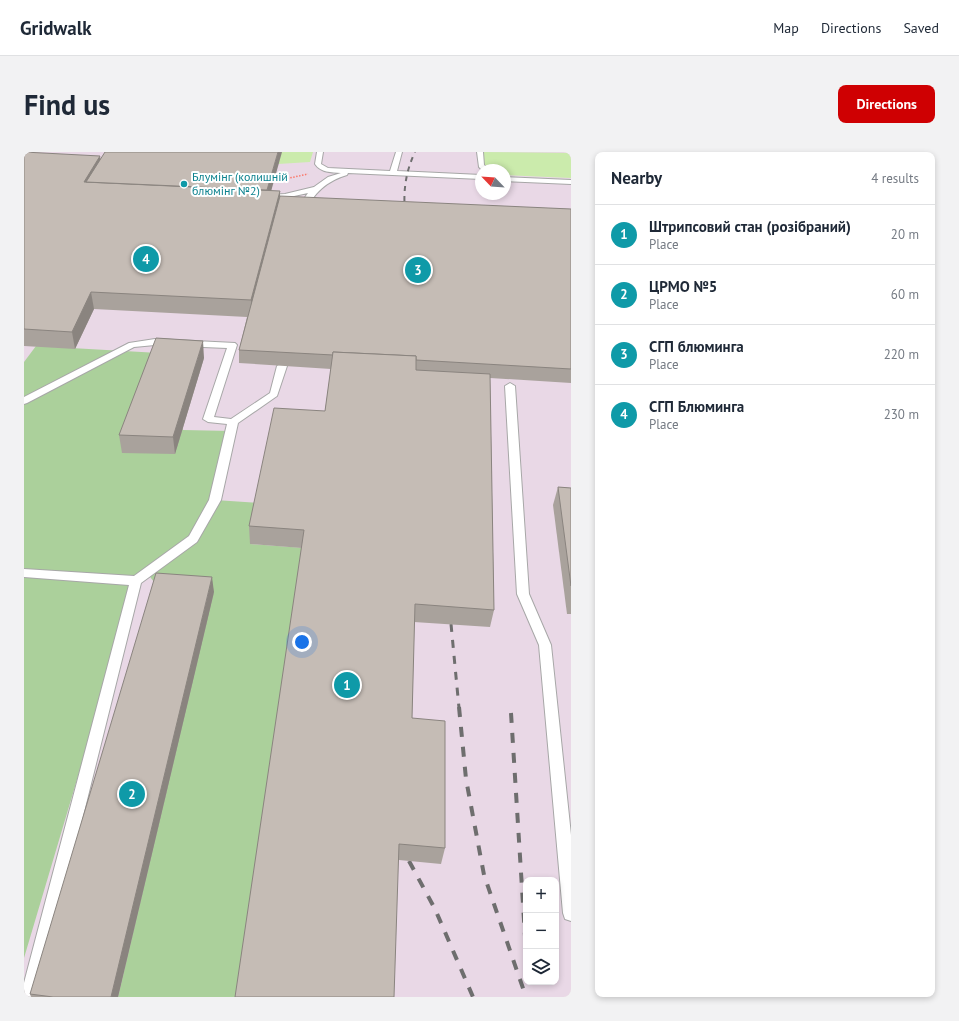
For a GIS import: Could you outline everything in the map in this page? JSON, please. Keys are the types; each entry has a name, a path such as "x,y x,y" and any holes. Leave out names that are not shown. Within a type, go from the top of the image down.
{"lane":[{"path":"320,152 318,164 320,167 327,170 475,178"},
{"path":"393,173 399,152"},
{"path":"480,152 481,164"},
{"path":"301,209 306,199 319,185 337,175 356,172"},
{"path":"511,179 571,182"},
{"path":"269,197 285,196 315,189"},
{"path":"24,401 132,345 155,342 232,345 208,419 233,422 274,394 282,366"},
{"path":"510,386 523,594 545,645 571,913"},
{"path":"29,997 136,581 193,539 215,500 233,422"},
{"path":"24,573 136,581"}],"path":[{"path":"282,177 285,179 327,170"}],"shaded area":[{"path":"24,152 571,152 571,997 24,997"}],"green space":[{"path":"281,152 313,152 310,162 278,164"},
{"path":"480,152 571,153 571,178 511,175 511,164 481,164"},
{"path":"36,346 159,353 183,430 231,431 215,500 258,503 250,544 304,548 239,997 118,997 213,592 158,587 147,573 136,581 24,958 24,362"}],"building":[{"path":"24,152 100,156 84,182 280,191 251,300 91,292 72,332 24,329"},
{"name":"Блумінг (колишній блюмінг №2)","path":"105,152 278,152 267,190 86,182"},
{"path":"280,196 571,209 571,369 416,360 416,356 333,352 333,355 239,350"},
{"path":"156,338 203,341 173,437 119,435"},
{"path":"333,352 416,356 416,370 490,374 494,610 415,604 412,718 445,721 445,848 399,844 394,997 235,997 304,530 249,526 274,408 325,411"},
{"path":"558,487 571,488 571,586"},
{"path":"156,573 212,577 111,997 53,997 30,994"}],"railway":[{"path":"405,211 404,196 406,181 409,166 415,152"},
{"path":"451,624 459,708"},
{"path":"459,707 466,779 484,875 526,997"},
{"path":"511,713 526,949"},
{"path":"409,861 435,909 473,997"}],"place":[{"name":"Блумінг (колишній блюмінг №2)","path":"184,184"},
{"name":"СГП Блюминга","path":"146,259"},
{"name":"СГП блюминга","path":"418,270"},
{"name":"Штрипсовий стан (розібраний)","path":"347,685"},
{"name":"ЦРМО №5","path":"132,794"}]}
